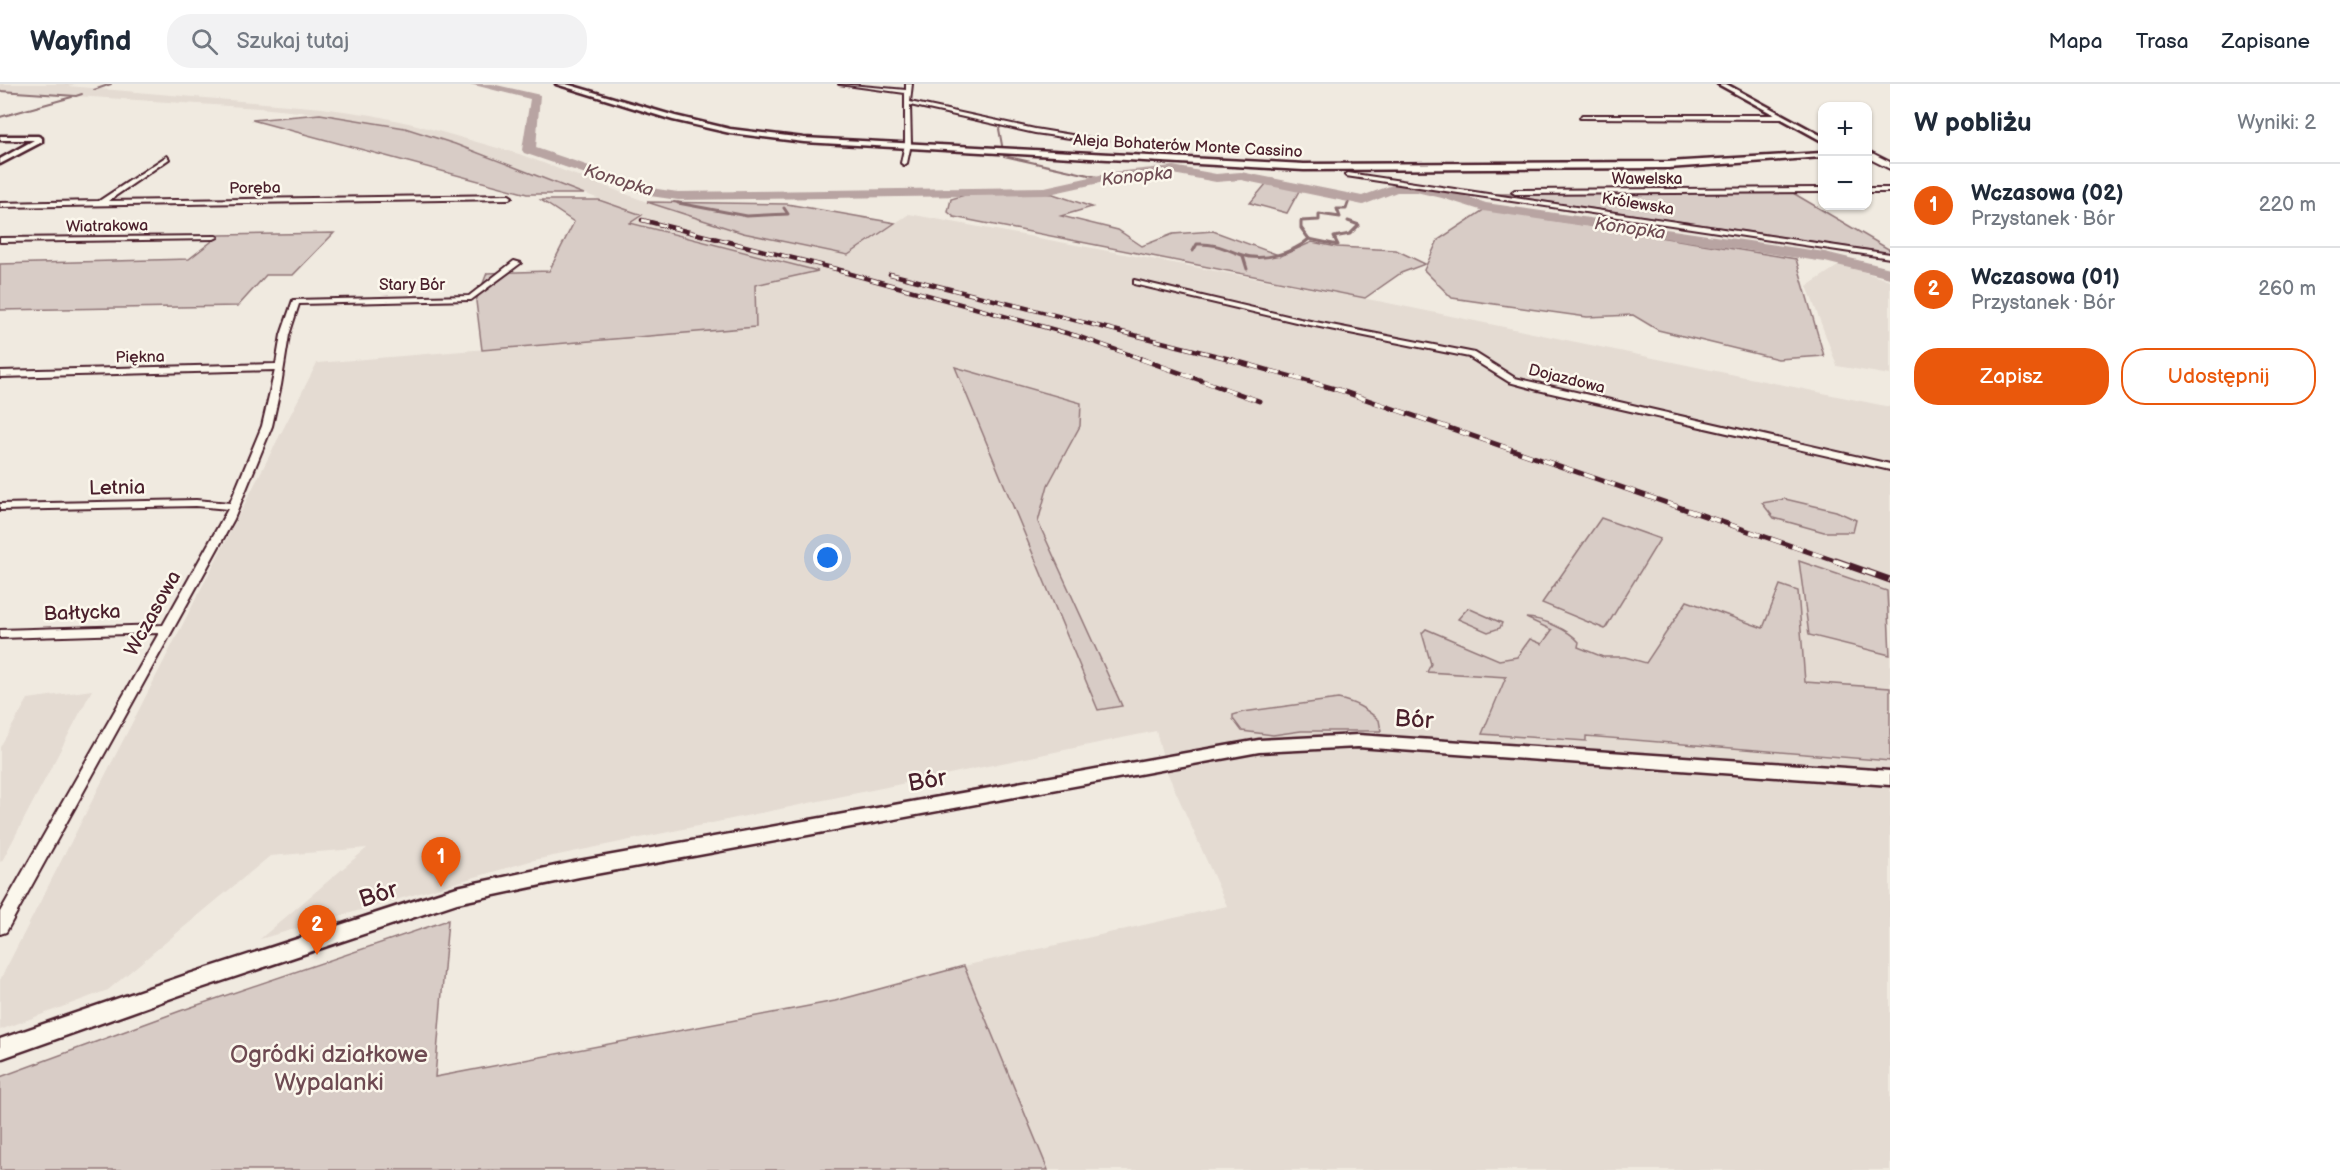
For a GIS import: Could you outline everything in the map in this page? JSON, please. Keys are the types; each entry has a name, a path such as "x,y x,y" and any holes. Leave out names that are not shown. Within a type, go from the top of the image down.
{"main road":[{"name":"Aleja Bohaterów Monte Cassino","path":"559,84 673,118 730,132 787,138 905,143"},
{"name":"Aleja Bohaterów Monte Cassino","path":"578,84 682,116 738,128 905,143 1237,164 1668,165 1818,150"},
{"name":"Aleja Bohaterów Monte Cassino","path":"1003,149 1301,162 1671,160 1818,150"},
{"path":"1872,150 1887,152"},
{"path":"1872,154 1887,152"},
{"path":"1872,155 1890,162"},
{"path":"1872,165 1890,174"}],"street":[{"path":"842,84 908,92"},
{"path":"905,143 911,135 907,127 909,84"},
{"path":"1721,84 1818,137"},
{"path":"1732,84 1818,129"},
{"path":"908,103 1035,131 1105,141"},
{"path":"1582,117 1780,117"},
{"path":"0,138 38,138 38,142 0,162"},
{"path":"100,203 167,158"},
{"path":"1367,166 1382,179"},
{"name":"Królewska","path":"1348,175 1890,256"},
{"name":"Wawelska","path":"1472,192 1818,190"},
{"path":"1872,190 1890,190"},
{"name":"Poręba","path":"0,205 509,197"},
{"name":"Wiatrakowa","path":"0,240 214,237"},
{"name":"Stary Bór","path":"296,302 471,298 517,263"},
{"name":"Dojazdowa","path":"1137,282 1300,321 1472,355 1512,380 1540,388 1890,467"},
{"name":"Wczasowa","path":"0,927 234,507 267,426 289,320 296,302"},
{"name":"Piękna","path":"0,374 280,367"},
{"name":"Letnia","path":"0,507 196,503 234,507"},
{"name":"Bałtycka","path":"0,634 166,629"},
{"name":"Bór","path":"0,1050 183,985 457,895 579,869 1259,746 1358,741 1890,778"}],"shaded area":[{"path":"0,84 75,84 68,86 322,108 372,115 417,125 519,154 647,202 743,233 848,255 909,214 1383,302 1890,407 1890,1170 1048,1170 964,966 1227,906 1167,772 1156,731 534,860 260,939 367,848 270,856 108,990 0,1030 0,980 317,363 755,327 755,285 816,271 629,222 641,215 455,144 405,128 320,114 259,108 0,91"},
{"path":"1841,264 1890,281 1890,375 1837,366 1807,286"},
{"path":"92,690 0,862 0,747 28,699"}],"green space":[{"path":"320,114 405,128 455,144 584,194 527,194 252,120"},
{"path":"1266,184 1300,189 1287,213 1250,203"},
{"path":"982,190 1053,194 1092,207 1061,216 1118,230 1142,246 1173,234 1213,231 1281,256 1312,242 1337,247 1396,250 1425,264 1401,273 1365,298 954,217 948,212 951,199"},
{"path":"1793,193 1818,208 1818,210 1822,210 1890,250 1890,253 1496,194"},
{"path":"541,200 599,200 642,215 630,223 818,271 755,285 756,327 482,350 476,301 487,273 549,271 574,222"},
{"path":"647,202 787,204 895,223 848,255 743,233"},
{"path":"1485,209 1796,259 1824,356 1778,359 1658,330 1633,315 1587,317 1452,298 1424,270 1438,240"},
{"path":"334,233 293,275 266,275 238,306 0,310 0,264 189,259 220,235"},
{"path":"955,367 1081,403 1080,426 1048,485 1038,522 1122,706 1098,710"},
{"path":"1785,499 1836,511 1856,520 1853,532 1824,532 1774,518 1762,503"},
{"path":"1601,518 1660,539 1605,629 1542,603"},
{"path":"1799,561 1887,591 1890,655 1809,635"},
{"path":"1780,585 1798,591 1805,682 1890,688 1890,761 1586,736 1586,741 1482,734 1506,677 1427,672 1431,664 1422,633 1426,629 1499,660 1517,657 1530,639 1542,644 1552,630 1526,618 1547,622 1562,629 1579,642 1578,647 1603,657 1625,657 1646,663 1687,601 1763,628"},
{"path":"1468,608 1502,623 1500,628 1488,632 1458,619"},
{"path":"1338,699 1370,712 1379,720 1381,731 1301,731 1273,735 1242,731 1233,719 1233,715 1243,712"},
{"name":"Ogródki działkowe Wypalanki","path":"448,920 435,1077 835,1001 964,966 1048,1170 0,1170 0,1077 180,1011"}],"waterway":[{"path":"94,90 111,84"},
{"name":"Konopka","path":"476,84 536,97 529,150 655,193 678,196 1045,191 1113,176 1173,170 1216,178 1241,176 1363,201 1395,188 1416,188 1446,194 1483,207 1825,257 1890,273"},
{"path":"0,91 76,96 82,94"},
{"path":"0,117 72,97"},
{"path":"1001,126 999,129 1004,156 1102,178"},
{"name":"Konopka","path":"1348,204 1349,200"},
{"path":"674,202 685,204"},
{"path":"678,203 747,216 788,214 784,208"},
{"path":"1309,239 1301,228 1301,221 1319,220 1319,214 1340,217 1337,209 1346,209 1348,203"},
{"path":"1309,239 1338,245 1334,237 1350,234 1359,225 1348,221"},
{"path":"1193,251 1197,244 1210,244 1250,257 1268,257 1286,252 1309,239"},
{"path":"1243,256 1247,269"}],"railway":[{"path":"642,220 848,272"},
{"path":"840,271 1077,336 1145,360"},
{"path":"890,274 1234,360"},
{"path":"1141,359 1259,401"},
{"path":"1228,359 1339,390 1841,563"},
{"path":"1836,561 1890,580"}],"place":[{"name":"Wczasowa (02)","path":"441,887"},
{"name":"Wczasowa (01)","path":"317,955"}]}
